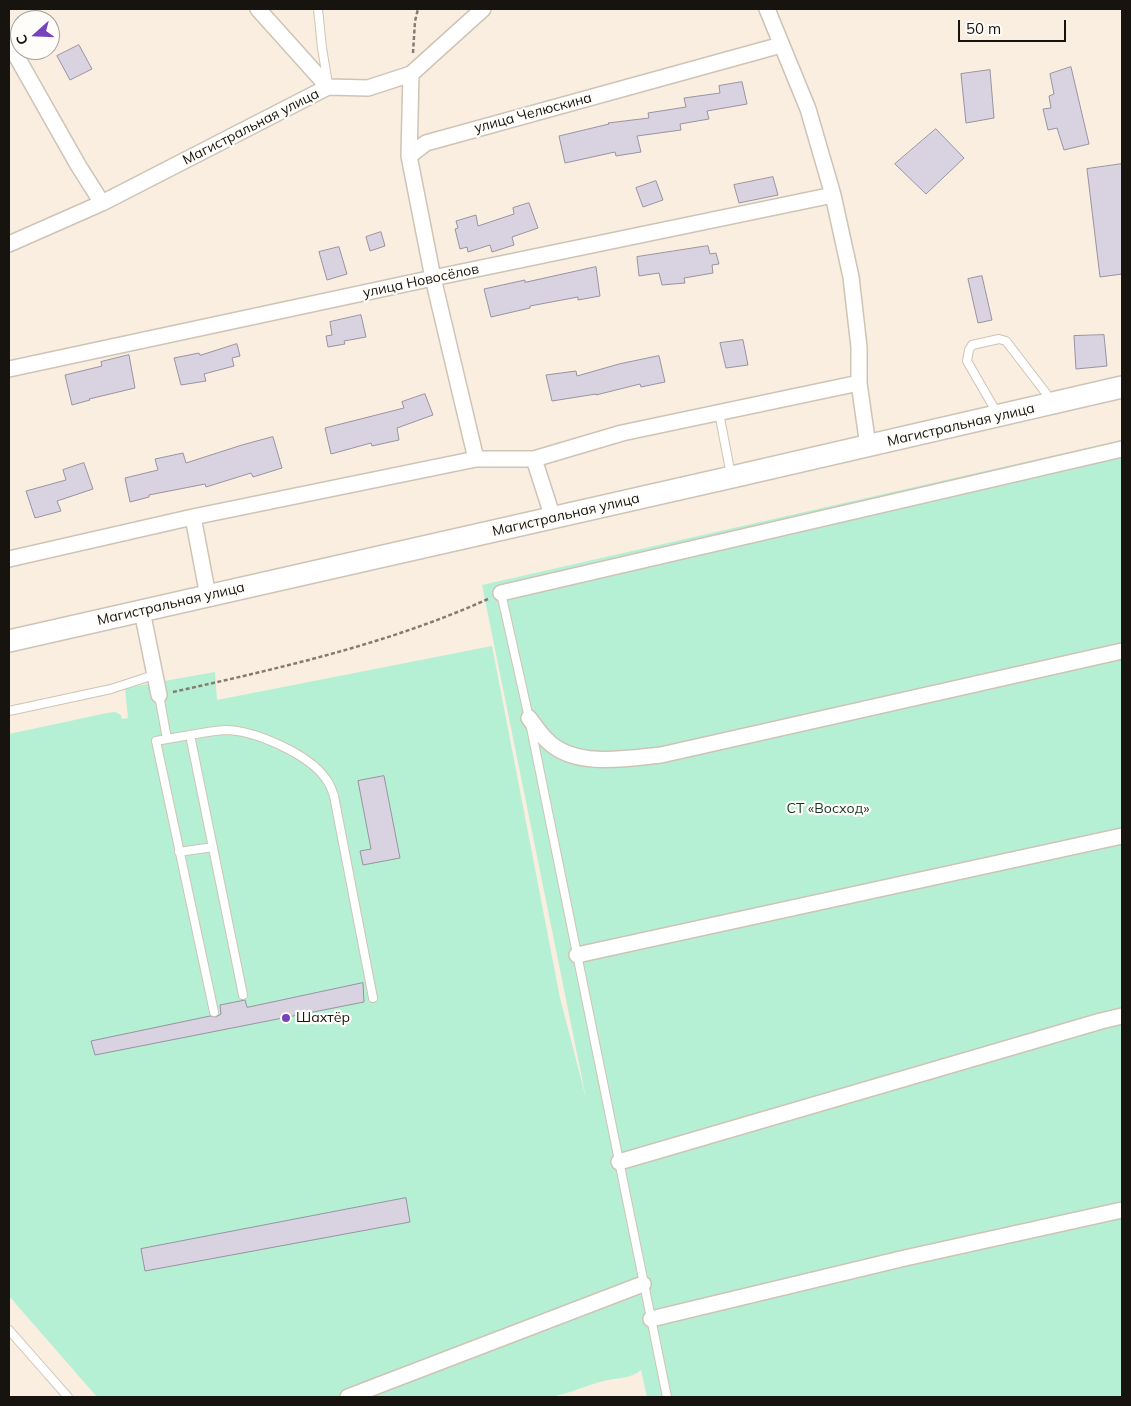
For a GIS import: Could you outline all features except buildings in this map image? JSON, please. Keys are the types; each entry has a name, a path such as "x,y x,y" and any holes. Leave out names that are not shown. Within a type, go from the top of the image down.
{"main road":[{"name":"Магистральная улица","path":"9,641 1122,387"}],"street":[{"path":"258,9 328,87"},
{"name":"Магистральная улица","path":"9,244 102,203 328,87 368,88 411,74 483,9"},
{"path":"767,9 808,109 833,195 851,278 859,348 859,383 868,446"},
{"path":"9,43 78,165 102,203"},
{"name":"улица Челюскина","path":"409,156 426,143 781,45"},
{"path":"411,74 409,156 432,278 476,460"},
{"name":"улица Новосёлов","path":"9,369 432,278 833,195"},
{"path":"9,559 193,517 476,460 534,460 622,433 859,383"},
{"path":"501,593 1122,449"},
{"path":"534,460 553,518"},
{"path":"193,517 208,596"},
{"path":"142,611 159,695"},
{"path":"529,718 545,739 559,750 578,758 614,759 662,755 1122,651"},
{"path":"577,955 1122,836"},
{"path":"619,1162 1122,1016"},
{"path":"651,1319 906,1258 1122,1210"},
{"path":"348,1397 644,1284"}],"lane":[{"path":"318,9 328,87"},
{"path":"999,416 967,362 972,345 999,339 1006,341 1054,403"},
{"path":"719,413 732,477"},
{"path":"501,593 529,718 667,1397"},
{"path":"9,710 111,688 154,676"},
{"path":"159,695 167,739"},
{"path":"214,1012 156,741 225,730 249,733 268,740 291,751 311,764 326,778 334,796 373,998"},
{"path":"190,735 243,996"},
{"path":"179,852 213,847"},
{"path":"9,1330 68,1397"}],"path":[{"path":"411,74 415,21 418,9"},
{"path":"159,695 352,649 462,611 501,593"}],"green space":[{"name":"СТ «Восход»","path":"1122,440 1122,1397 647,1397 641,1370 629,1376 601,1382 571,1392 543,1397 97,1397 9,1296 9,734 107,713 115,712 121,715 122,719 128,718 125,688 215,672 217,700 492,646 560,998 586,1098 482,585"}],"place":[{"name":"Шахтёр","path":"286,1018"}]}
